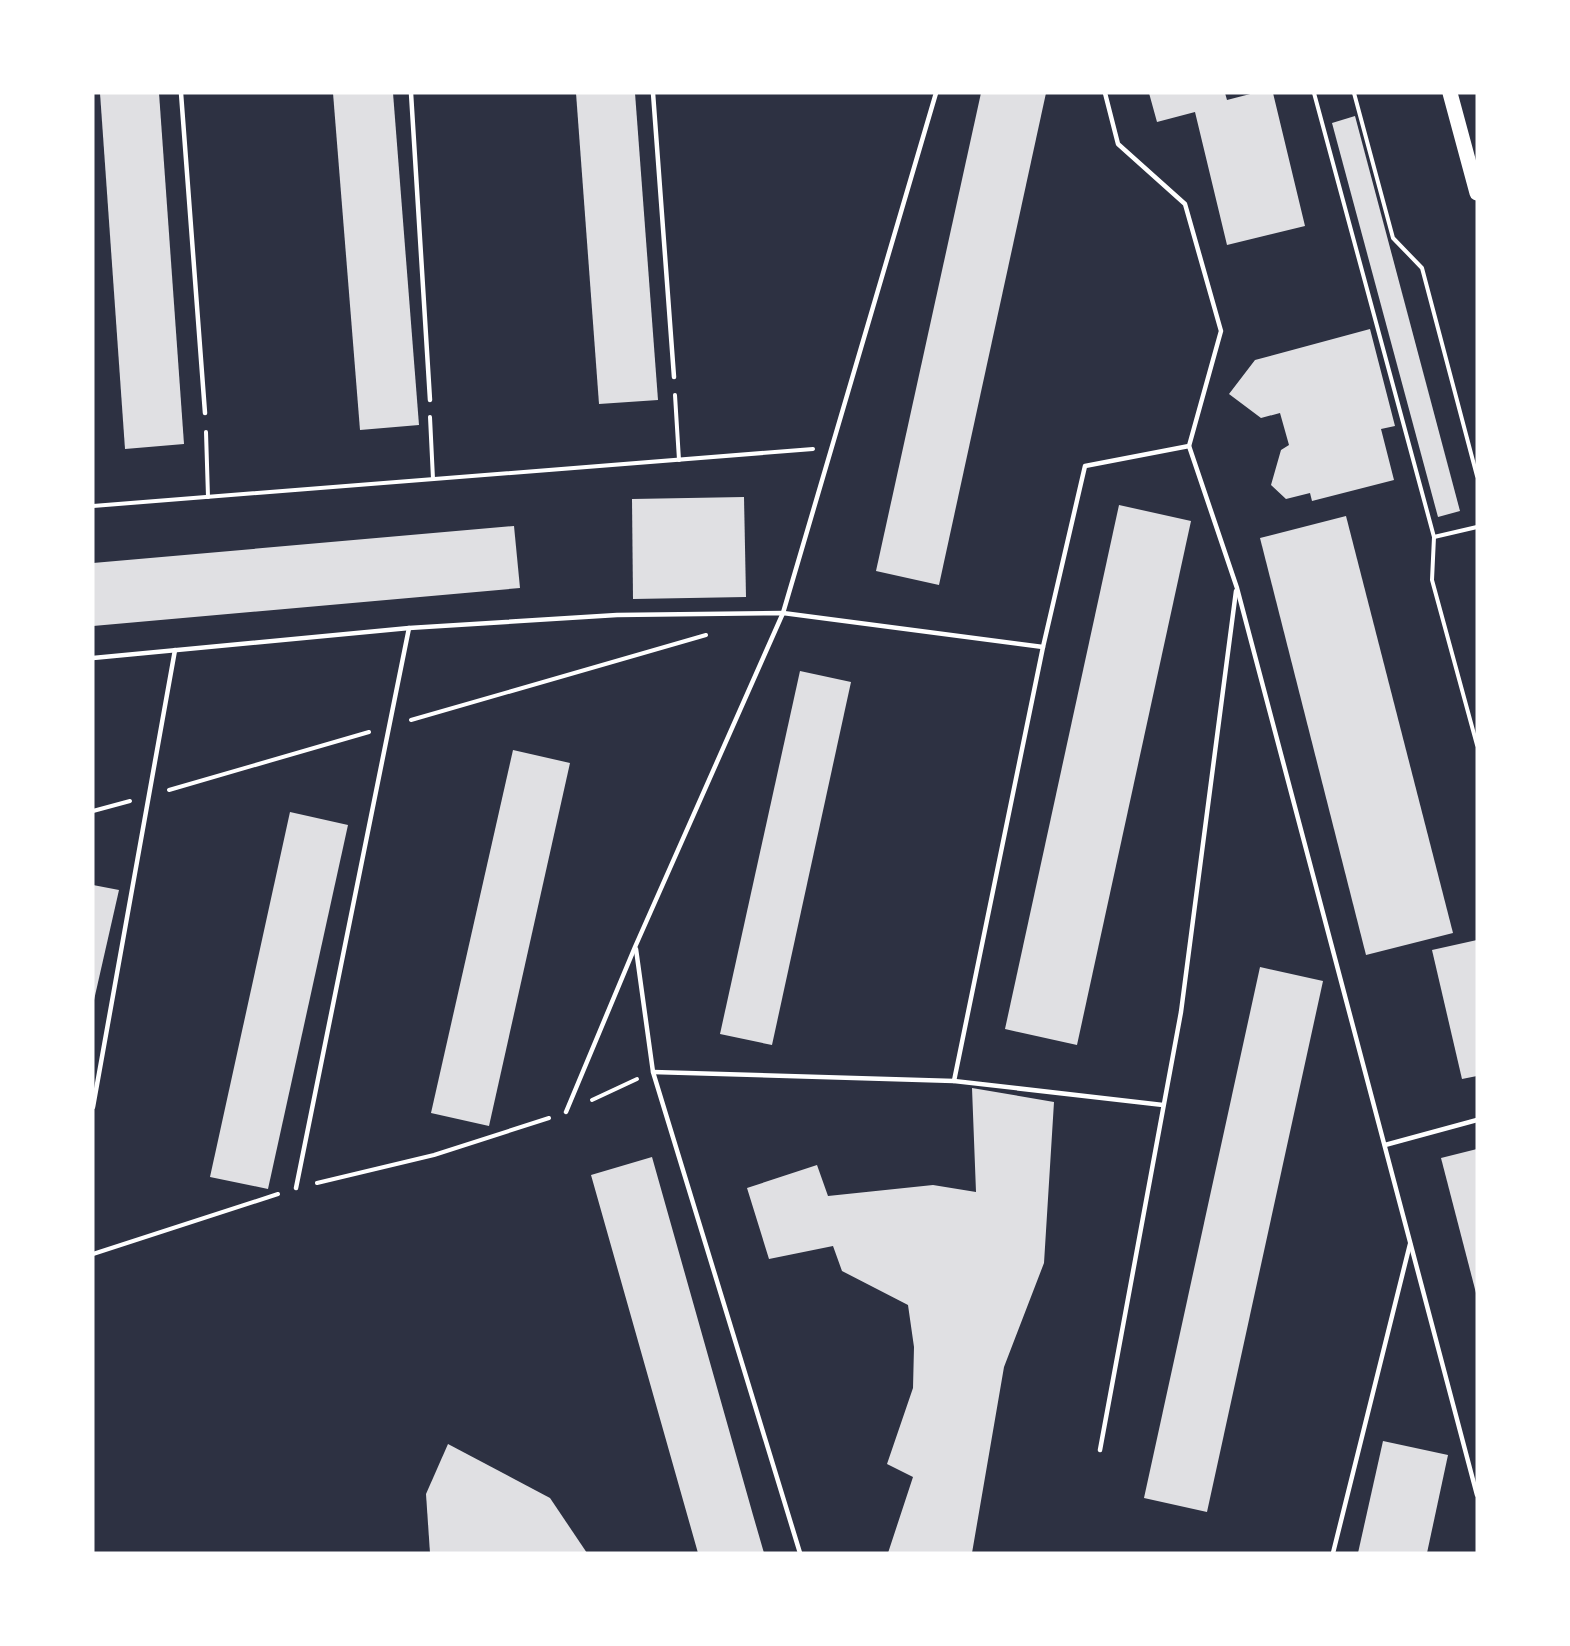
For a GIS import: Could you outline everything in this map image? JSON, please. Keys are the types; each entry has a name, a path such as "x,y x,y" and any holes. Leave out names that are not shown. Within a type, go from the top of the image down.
{"main road":[{"path":"1450,93 1477,193"}],"lane":[{"path":"181,93 205,413"},
{"path":"411,93 430,400"},
{"path":"653,93 674,377"},
{"path":"566,1112 635,947 783,613 936,93"},
{"path":"1105,93 1118,144 1185,204 1221,331 1189,446 1237,588 1477,1495"},
{"path":"954,1081 1042,647 1085,466 1189,446"},
{"path":"1100,1450 1181,1012 1237,588"},
{"path":"93,658 409,628 617,615 783,613 1042,647"},
{"path":"296,1188 409,628"},
{"path":"93,1107 175,650"},
{"path":"635,947 653,1072 800,1553"},
{"path":"653,1072 954,1081 1163,1105"},
{"path":"1385,1145 1477,1120"},
{"path":"1333,1553 1411,1243"}],"path":[{"path":"1314,93 1434,537 1432,580 1477,745"},
{"path":"1354,93 1393,238 1422,268 1477,476"},
{"path":"674,377 679,460"},
{"path":"430,400 433,479"},
{"path":"205,413 208,497"},
{"path":"93,506 832,448"},
{"path":"1434,537 1477,527"},
{"path":"93,812 716,633"},
{"path":"93,1254 296,1188 434,1155 566,1112 653,1072"}],"building":[{"path":"100,93 159,93 184,444 125,449"},
{"path":"333,93 393,93 419,425 360,430"},
{"path":"576,93 635,93 658,400 599,404"},
{"path":"981,93 1046,93 939,585 876,571"},
{"path":"1149,93 1225,93 1227,100 1254,93 1273,93 1305,226 1227,245 1195,112 1157,122"},
{"path":"1355,116 1460,511 1438,517 1332,123"},
{"path":"1370,329 1395,426 1381,429 1394,480 1312,501 1310,493 1286,499 1271,485 1281,450 1289,445 1280,413 1261,418 1229,394 1255,360"},
{"path":"744,497 746,597 633,599 632,499"},
{"path":"1119,505 1191,521 1077,1045 1005,1029"},
{"path":"1346,516 1453,933 1366,955 1260,538"},
{"path":"514,526 520,588 93,626 93,563"},
{"path":"800,671 851,682 772,1045 720,1034"},
{"path":"513,750 570,763 489,1126 431,1113"},
{"path":"290,812 348,825 268,1189 210,1177"},
{"path":"93,885 119,890 94,1000 93,999"},
{"path":"1477,940 1477,1076 1462,1079 1432,950"},
{"path":"1260,967 1323,981 1207,1512 1144,1498"},
{"path":"972,1088 1054,1102 1044,1263 1004,1367 972,1553 888,1553 913,1477 887,1464 913,1388 914,1347 908,1305 842,1271 833,1246 769,1259 747,1188 817,1165 828,1196 933,1185 976,1192"},
{"path":"1477,1149 1477,1293 1476,1293 1441,1158"},
{"path":"652,1157 764,1553 698,1553 591,1175"},
{"path":"1383,1441 1448,1455 1427,1553 1358,1553"},
{"path":"448,1444 550,1498 587,1553 430,1553 426,1494"}]}
